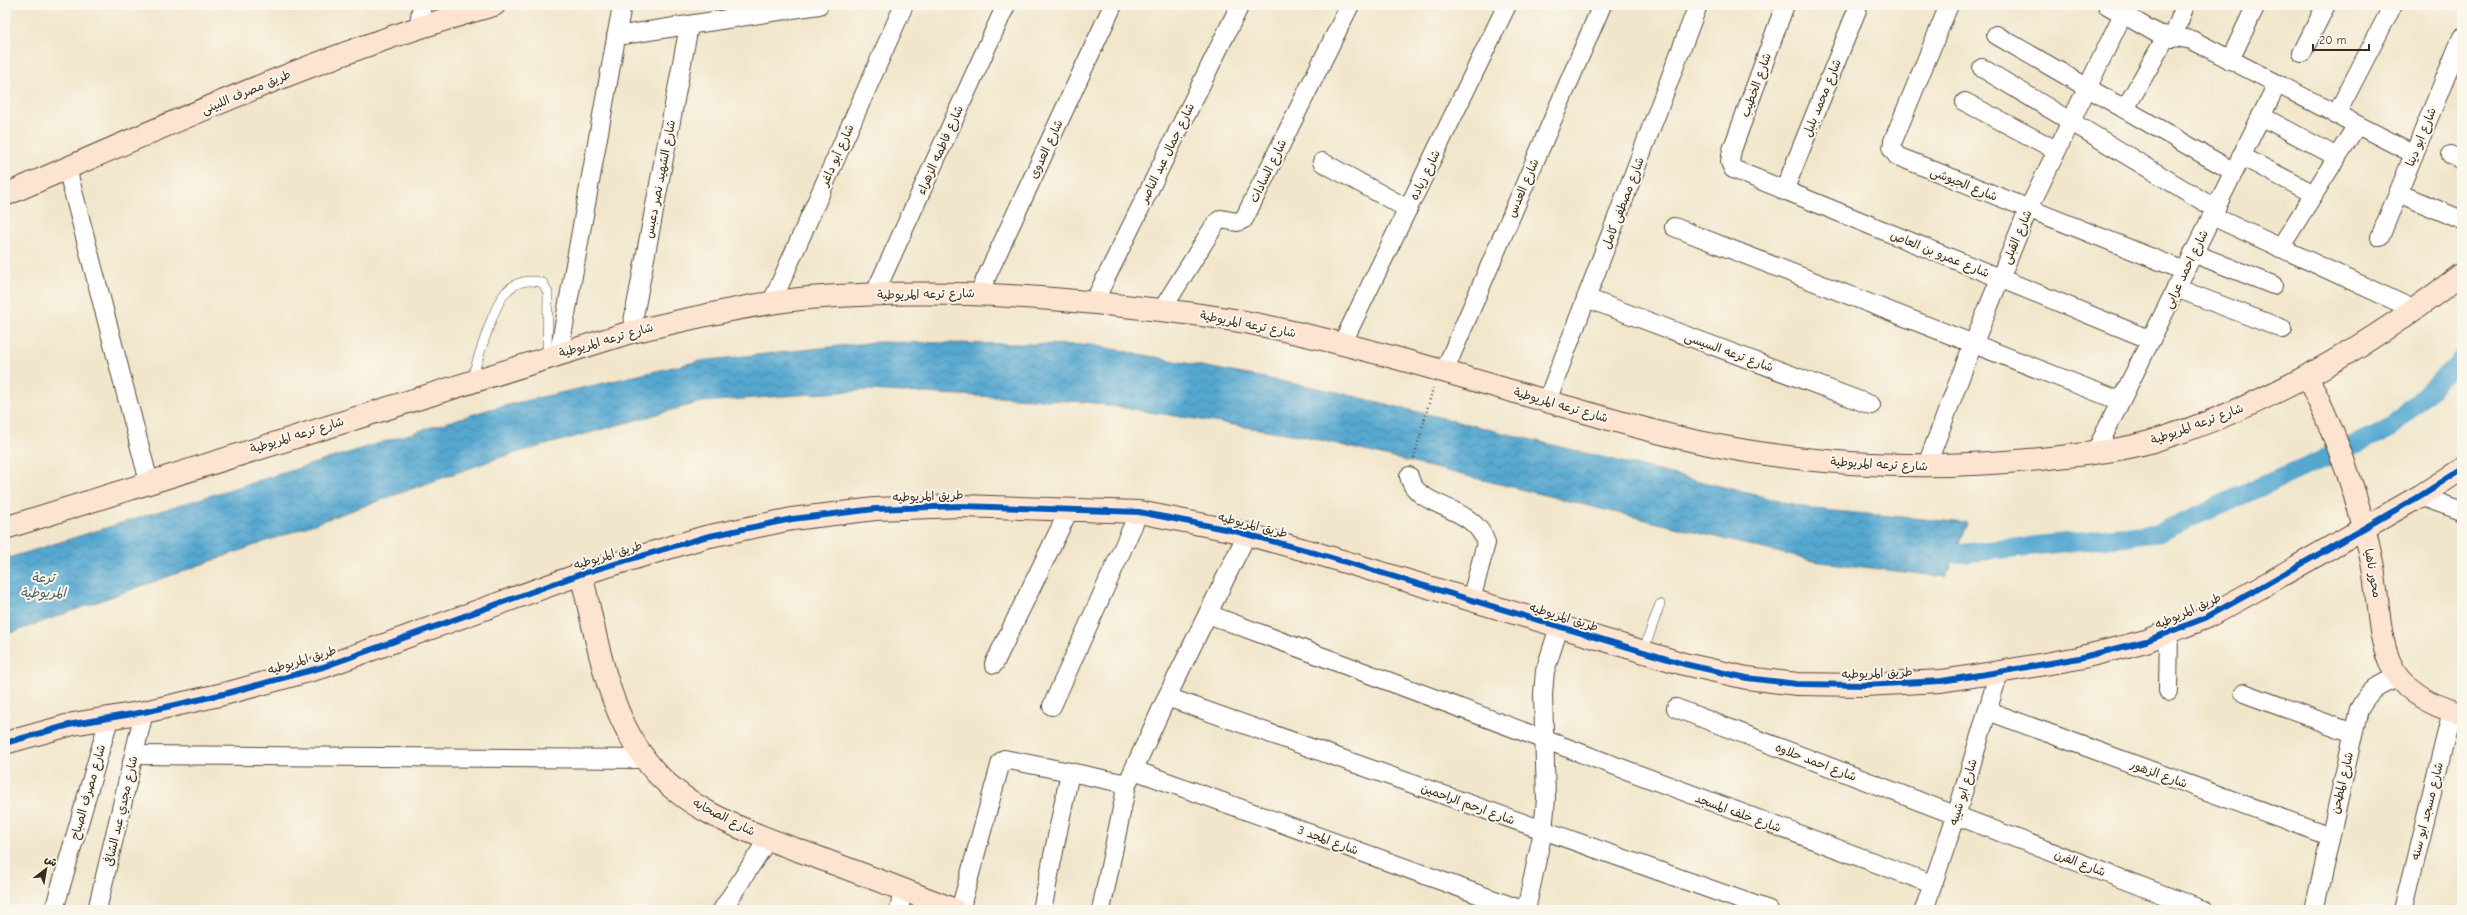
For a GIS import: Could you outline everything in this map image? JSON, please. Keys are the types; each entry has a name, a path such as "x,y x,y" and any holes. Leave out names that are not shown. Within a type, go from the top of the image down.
{"street":[{"path":"418,28 422,5"},
{"name":"طريق مصرف اللبينى","path":"5,195 287,75 418,28 494,5"},
{"path":"553,355 622,5"},
{"path":"616,36 819,5"},
{"name":"شارع أبو داغر","path":"770,304 904,5"},
{"name":"شارع فاطمه الزهراء","path":"874,295 1006,5"},
{"name":"شارع العدوى","path":"979,293 1113,5"},
{"name":"شارع جمال عبد الناصر","path":"1094,302 1240,5"},
{"name":"شارع السادات","path":"1163,308 1216,223 1221,219 1237,222 1244,219 1350,5"},
{"name":"شارع زياده","path":"1342,344 1507,5"},
{"name":"شارع العدس","path":"1444,372 1602,5"},
{"name":"شارع مصطفى كامل","path":"1547,401 1698,5"},
{"name":"شارع الخطيب","path":"1731,166 1732,150 1785,5"},
{"name":"شارع محمد بلبل","path":"1784,191 1859,5"},
{"name":"شارع الجيوشى","path":"1949,5 1893,141 1892,149 1900,158 2185,271"},
{"path":"2108,5 2169,37 2192,40 2414,154"},
{"path":"2125,110 2169,37 2185,5"},
{"path":"2230,60 2256,5"},
{"path":"2302,53 2326,5"},
{"path":"2336,114 2393,5"},
{"name":"شارع القبلى","path":"1926,467 1972,345 2028,210 2069,121 2123,14"},
{"name":"شارع الشهيد نصر دعبس","path":"631,332 689,26"},
{"path":"1996,35 2125,110 2238,164 2314,194"},
{"name":"شارع ابو دينا","path":"2380,237 2462,37"},
{"path":"1982,68 2214,212 2280,248 2415,310"},
{"name":"شارع احمد عرابى","path":"2095,453 2277,84"},
{"path":"1964,102 2056,150"},
{"path":"2261,116 2337,157"},
{"path":"2280,248 2357,125"},
{"path":"1322,162 1408,208"},
{"name":"شارع عمرو بن العاص","path":"1731,166 1736,171 1784,191 2151,340"},
{"path":"66,168 149,482"},
{"path":"2398,193 2462,220"},
{"path":"1674,227 1972,345 2120,401"},
{"path":"2194,253 2273,285"},
{"name":"شارع ترعه المريوطية","path":"5,528 553,355 631,332 720,312 806,299 936,292 979,293 1163,308 1262,325 1342,344 1696,442 1772,456 1849,464 1926,467 2017,462 2095,453 2151,442 2232,413 2312,387 2462,274"},
{"path":"2176,288 2283,329"},
{"name":"شارع ترعه السيسى","path":"1586,298 1871,405"},
{"name":"محور ناهيا","path":"2312,387 2343,455 2364,528 2373,567 2384,645 2390,663 2399,677 2416,694 2457,713"},
{"name":"طريق المريوطيه","path":"5,743 73,724 109,720 228,693 323,667 581,574 705,537 792,519 875,509 961,506 1070,508 1139,512 1247,534 1312,552 1559,628 1684,664 1747,678 1797,684 1864,685 1941,681 2079,658 2146,641 2205,618 2420,496 2462,469"},
{"path":"1409,476 1416,491 1472,520 1484,535 1486,543 1471,600"},
{"path":"2420,496 2462,510"},
{"path":"994,664 1070,508"},
{"path":"1052,706 1139,512"},
{"path":"1101,910 1131,777 1167,697 1247,534"},
{"name":"شارع الصحابه","path":"581,574 610,690 620,716 645,760 690,801 708,812 901,900 955,910"},
{"name":"شارع خلف المسجد","path":"1208,614 1543,741 1932,884"},
{"path":"1526,910 1543,831 1546,799 1543,741 1545,670 1559,628"},
{"path":"2168,691 2169,632"},
{"name":"شارع ابو شيبه","path":"1930,908 1932,884 1956,816 1999,672"},
{"name":"شارع المطحن","path":"2314,910 2359,709 2371,691 2380,684 2399,677"},
{"path":"2244,693 2353,733"},
{"name":"شارع ارحم الراحمين","path":"1167,697 1769,910"},
{"name":"شارع احمد حلاوه","path":"1676,708 1956,816"},
{"name":"شارع مجدي عبد الشافى","path":"97,910 144,712"},
{"name":"شارع الزهور","path":"1988,712 2330,836"},
{"name":"شارع مسجد ابو سنه","path":"2403,910 2457,713"},
{"name":"شارع مصرف الصباح","path":"54,910 109,720"},
{"path":"134,755 645,760"},
{"name":"شارع المجد 3","path":"960,910 1001,762 1004,760 1070,772 1131,777 1522,910"},
{"path":"1042,910 1070,772"},
{"name":"شارع الفرن","path":"1956,816 2203,910"},
{"path":"722,910 768,839"}],"lane":[{"path":"471,381 498,305 507,291 520,283 532,280 542,283 548,293 553,355"},
{"path":"1643,652 1660,604"}],"path":[{"path":"1409,476 1427,410"}],"water":[{"name":"ترعة المريوطية","path":"877,342 1092,345 1337,392 1813,509 1967,523 1946,577 1813,561 1304,436 1086,402 868,390 701,402 498,458 5,635 5,559 490,409 700,361"}],"waterway":[{"path":"1955,554 2158,533 2391,428 2462,359"}],"cycle path":[{"path":"5,743 73,724 144,712 228,693 323,667 581,574 705,537 792,519 875,509 961,506 1139,512 1235,531 1312,552 1684,664 1747,678 1797,684 1864,685 1941,681 2079,658 2146,641 2205,618 2420,496 2462,469"}]}
